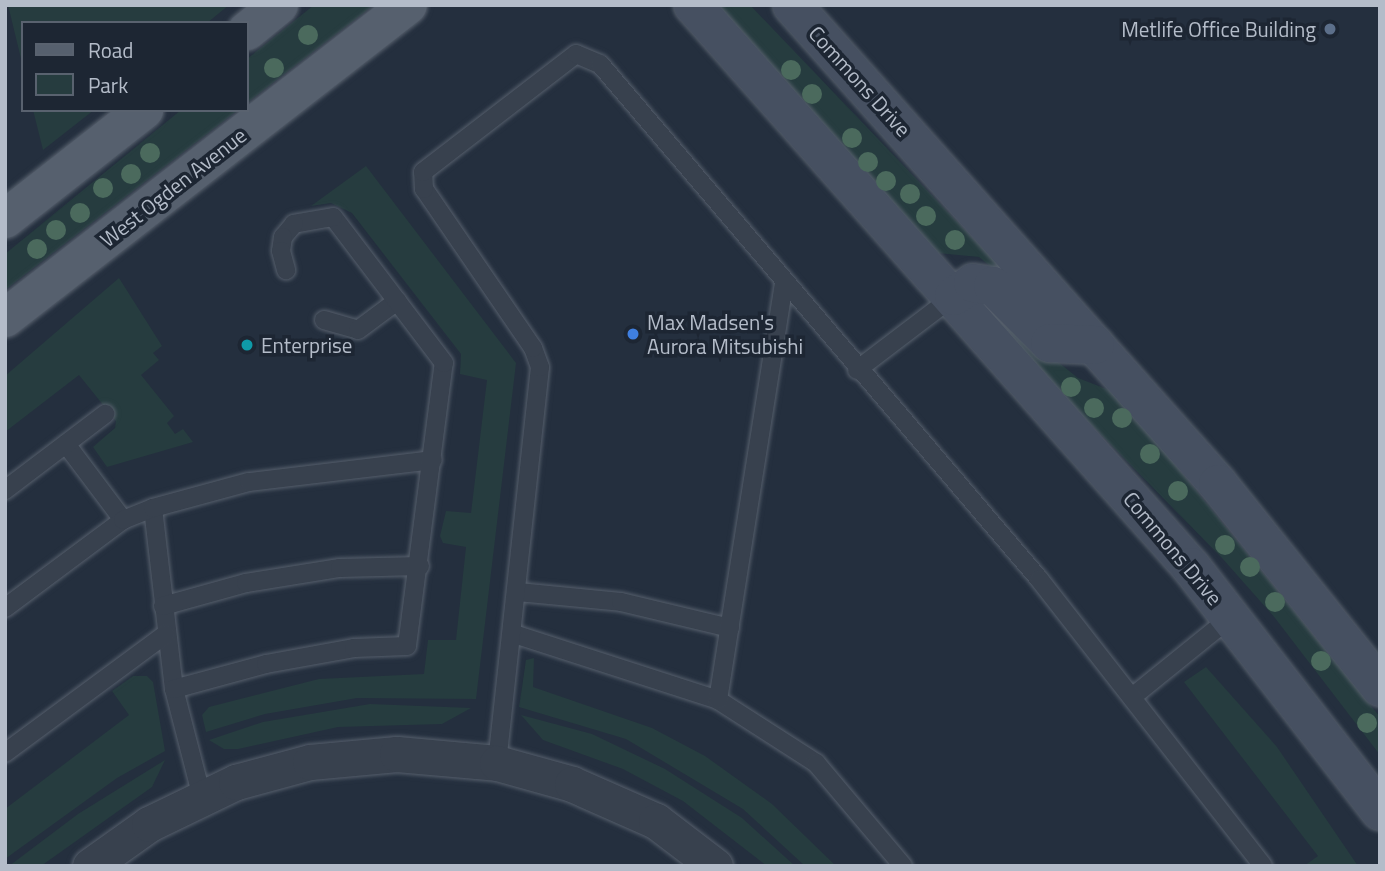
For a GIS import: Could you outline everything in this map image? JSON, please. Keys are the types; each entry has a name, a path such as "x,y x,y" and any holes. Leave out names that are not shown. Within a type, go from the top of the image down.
{"main road":[{"path":"248,30 279,5"},
{"name":"West Ogden Avenue","path":"5,318 408,5"},
{"path":"5,219 141,112"}],"street":[{"name":"Commons Drive","path":"693,5 954,296 1231,617 1380,811"},
{"name":"Commons Drive","path":"792,5 1218,484 1380,687"},
{"path":"954,296 973,283 993,286 1050,343 1095,345"},
{"path":"90,866 149,824 202,797 279,769 358,755 446,755 497,763 572,784 656,821 715,866"}],"lane":[{"path":"497,763 514,634 540,367 533,348 424,190 424,172 576,54 600,64 857,370 1039,579 1263,866"},
{"path":"174,689 266,664 354,648 407,646 420,566 444,363 333,217 294,224 281,251 286,270"},
{"path":"718,700 785,285"},
{"path":"857,370 954,296"},
{"path":"324,320 358,331 397,301"},
{"path":"5,490 105,414"},
{"path":"66,444 123,520"},
{"path":"5,608 123,520 153,508 249,482 433,460"},
{"path":"153,508 174,689 202,797"},
{"path":"163,606 246,583 340,568 420,566"},
{"path":"518,592 621,603 730,628"},
{"path":"1132,697 1231,617"},
{"path":"5,753 166,634"},
{"path":"514,634 718,700 816,763 903,866"}],"green space":[{"path":"8,5 229,5 209,21 21,21 21,59"},
{"path":"314,5 374,5 248,102 248,58"},
{"path":"717,5 750,5 1034,302 979,257 937,253"},
{"path":"34,112 91,112 43,150"},
{"path":"179,112 235,112 5,290 5,254"},
{"path":"366,166 516,363 476,699 357,698 265,714 206,732 202,715 209,707 319,679 424,674 428,640 456,640 466,547 443,543 440,536 446,511 471,513 487,380 460,374 461,354 352,213 331,203 311,206"},
{"path":"119,278 162,346 153,353 159,360 141,375 174,416 167,423 175,434 183,429 193,442 107,467 93,447 115,428 116,421 79,375 5,432 5,376"},
{"path":"979,299 1078,378 1114,392 1126,404 1380,717 1380,755 1275,618 1222,558 1061,394"},
{"path":"534,658 533,687 652,728 705,756 772,804 836,866 805,866 743,809 626,739 519,707 526,660"},
{"path":"1206,667 1277,747 1358,866 1304,866 1318,856 1184,682"},
{"path":"133,676 147,676 153,682 165,751 117,778 5,859 5,809 129,715 112,691"},
{"path":"370,704 471,708 442,724 338,727 238,749 224,749 209,740 263,722"},
{"path":"521,715 592,734 665,769 742,818 795,866 767,866 683,801 623,769 543,740"},
{"path":"165,760 152,787 41,866 9,866 78,814"}],"place":[{"name":"Metlife Office Building","path":"1330,29"},
{"name":"Max Madsen's Aurora Mitsubishi","path":"633,334"},
{"name":"Enterprise","path":"247,345"}]}
